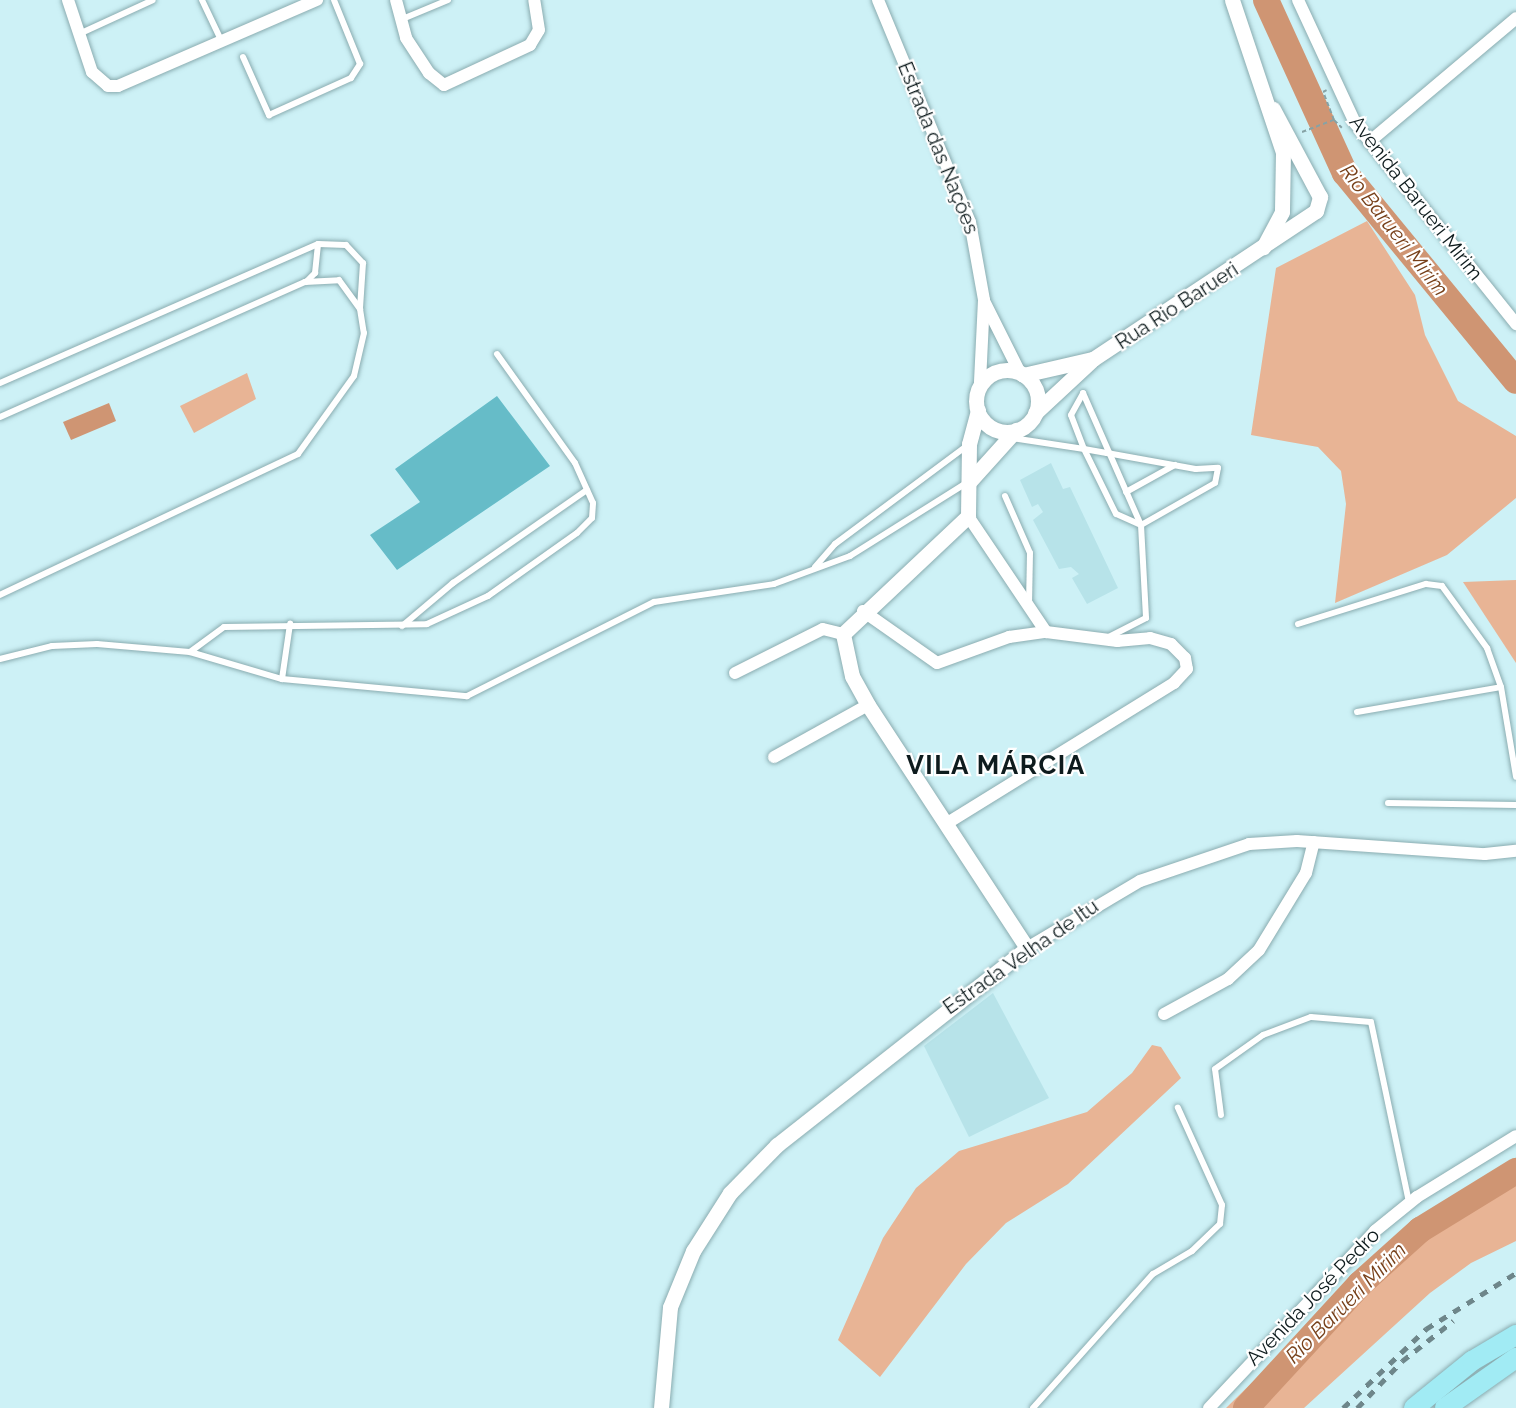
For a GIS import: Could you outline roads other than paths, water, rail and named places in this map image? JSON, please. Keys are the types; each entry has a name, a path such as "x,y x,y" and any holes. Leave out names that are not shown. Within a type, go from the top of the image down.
{"main road":[{"path":"1414,1408 1472,1361 1516,1335"},
{"path":"1444,1408 1516,1358"}],"street":[{"path":"68,0 92,72 108,86 118,86 317,0"},
{"path":"396,0 399,21 429,73 444,85 530,45 539,30 534,0"},
{"name":"Estrada das Nações","path":"878,0 970,222 984,300 980,383"},
{"path":"1232,0 1273,109 1320,197 1316,211 1301,225 1260,252"},
{"name":"Avenida Barueri Mirim","path":"1298,0 1338,91 1369,142 1516,324"},
{"path":"1369,142 1516,18"},
{"path":"1260,252 1278,225 1284,201 1283,152 1273,109"},
{"name":"Rua Rio Barueri","path":"1035,413 1093,359 1260,252"},
{"name":"Estrada das Nações","path":"984,300 1022,374"},
{"name":"Rua Rio Barueri","path":"1022,374 1093,359"},
{"path":"970,481 1035,413 1035,388 1022,374 1001,371 980,383 978,410 969,444 968,516 1046,633"},
{"path":"978,410 988,425 1013,434"},
{"path":"843,634 863,611 968,516"},
{"path":"863,611 937,663 1009,637 1046,633 1171,644 1185,658 1184,676 947,823"},
{"path":"735,673 823,629 843,634"},
{"path":"843,634 852,676 868,705 1027,948"},
{"path":"774,757 868,705"},
{"path":"1164,1014 1228,979 1259,950 1306,873 1314,842"},
{"name":"Estrada Velha de Itu","path":"661,1408 670,1307 693,1251 730,1194 777,1145 1027,948 1098,903 1178,866 1249,844 1314,842 1485,854 1516,850"},
{"name":"Avenida José Pedro","path":"1209,1408 1340,1264 1409,1203 1516,1136"}],"lane":[{"path":"79,34 153,0"},
{"path":"202,0 220,40"},
{"path":"243,57 269,115 351,78 360,64 334,0"},
{"path":"399,21 448,0"},
{"path":"0,417 305,282 315,273 318,244"},
{"path":"0,383 318,244 346,245 363,263 360,309 364,333 354,376 298,454 0,595"},
{"path":"305,282 339,280 360,309"},
{"path":"190,652 224,627 290,624 402,626 451,615 488,596 577,533 592,518 587,490 574,463 497,354"},
{"path":"1104,639 1146,618 1142,525 1107,453 1083,393 1071,415 1084,449 1116,513 1142,525"},
{"path":"1013,434 1175,465 1218,468 1215,483 1142,525"},
{"path":"812,570 836,544 969,444"},
{"path":"1126,492 1175,465"},
{"path":"0,658 52,646 97,644 190,652 282,679 467,696 654,602 774,584 812,570 878,541 970,481"},
{"path":"402,626 453,583 587,490"},
{"path":"1005,496 1030,553 1028,609"},
{"path":"1298,624 1426,584 1442,586 1487,648 1501,687 1516,777"},
{"path":"282,679 290,624"},
{"path":"1358,712 1501,687"},
{"path":"1388,803 1516,805"},
{"path":"1221,1115 1215,1069 1263,1035 1311,1017 1371,1022 1409,1203"},
{"path":"1033,1408 1154,1274 1192,1251 1221,1224 1222,1205 1178,1108"}],"waterway":[{"name":"Rio Barueri Mirim","path":"1266,0 1345,173 1516,381"},
{"name":"Rio Barueri Mirim","path":"1246,1408 1360,1284 1420,1230 1516,1171"}],"railway":[{"path":"1343,1408 1426,1329 1516,1273"},
{"path":"1357,1408 1402,1361 1453,1321"}],"district":[{"name":"VILA MÁRCIA","path":"996,766"}]}
